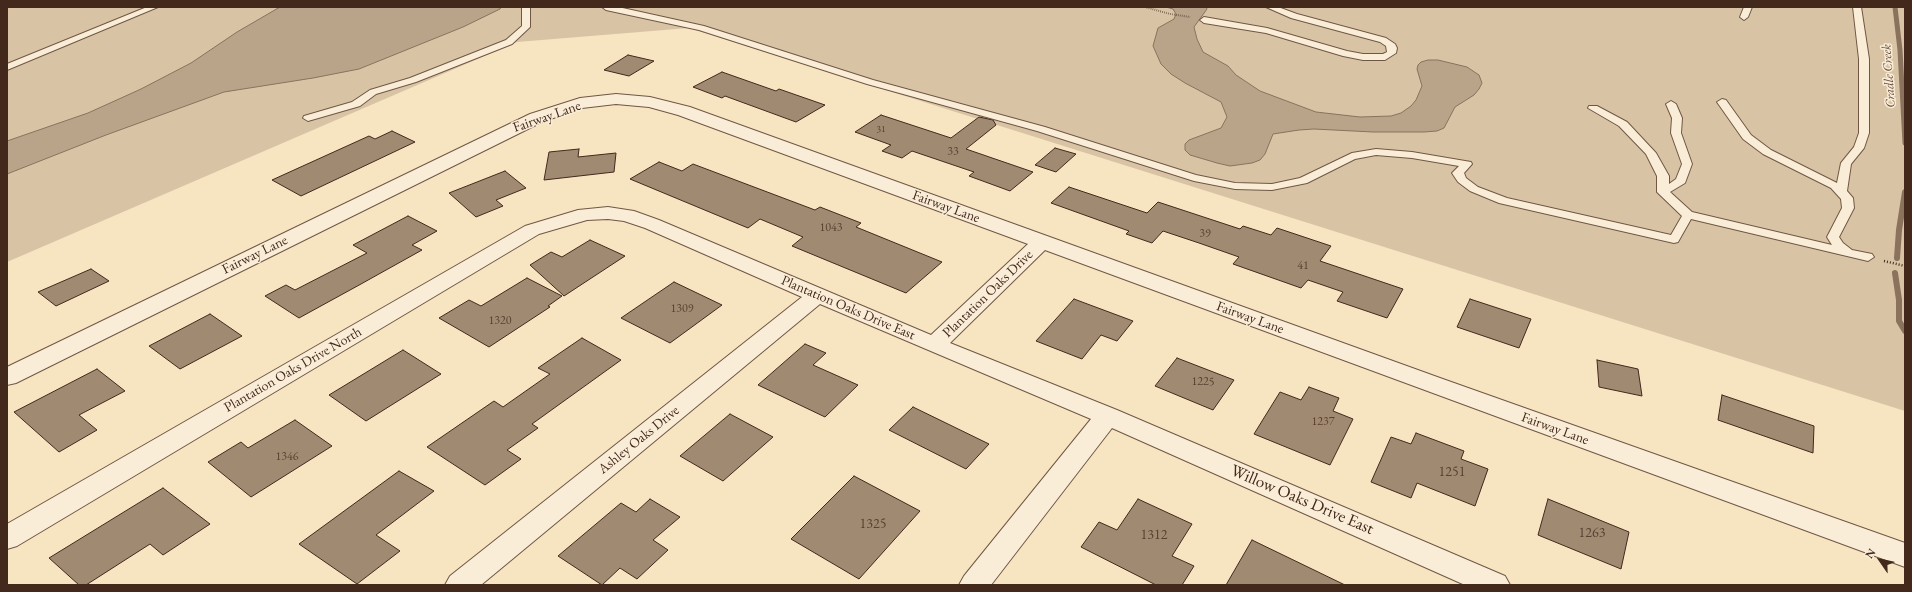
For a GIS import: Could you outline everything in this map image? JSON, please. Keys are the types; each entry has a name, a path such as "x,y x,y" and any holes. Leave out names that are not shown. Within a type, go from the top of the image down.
{"street":[{"name":"Fairway Lane","path":"7,377 502,133 536,118 580,103 616,99 644,101 684,111 1905,555"},
{"name":"Plantation Oaks Drive East","path":"584,214 608,213 626,215 934,345 1108,416"},
{"name":"Plantation Oaks Drive North","path":"7,538 532,230 584,214"},
{"name":"Plantation Oaks Drive","path":"934,345 1042,242"},
{"name":"Ashley Oaks Drive","path":"460,585 818,295"},
{"path":"974,585 1108,416"},
{"name":"Willow Oaks Drive East","path":"1108,416 1495,585"}],"lane":[{"path":"7,67 154,7"},
{"path":"308,118 356,104 383,88 413,80 509,42 526,27 526,7"},
{"path":"606,7 701,28 870,82 1041,129 1194,178 1235,186 1272,187 1303,181 1352,156 1376,152 1412,155 1467,164 1458,173 1462,180 1474,189 1503,201 1674,239 1688,216"},
{"path":"1204,20 1267,31 1346,54 1363,57 1385,57 1391,53 1392,48 1390,44 1383,40 1294,16 1270,7"},
{"path":"1744,17 1748,7"},
{"path":"1841,192 1846,163 1859,148 1864,133 1864,59 1857,7"},
{"path":"1722,102 1747,137 1767,152 1816,175 1835,186 1847,198 1848,208 1833,237 1838,245 1848,252"},
{"path":"1663,192 1681,181 1687,164 1676,133 1677,118 1671,104"},
{"path":"1593,108 1623,124 1651,154 1663,176 1663,192 1688,216 1868,257"}],"path":[{"path":"1146,7 1170,14"}],"shaded area":[{"path":"7,7 1905,7 1905,411 689,28 517,42 7,262"},
{"path":"280,7 501,7 500,9 463,27 359,69 224,92 106,135 7,174 7,141 88,113 141,89 191,63 237,32"},
{"path":"1166,7 1206,7 1207,9 1194,27 1197,39 1203,52 1228,66 1236,75 1260,91 1316,112 1360,117 1391,116 1401,113 1411,106 1416,100 1422,86 1417,69 1418,65 1421,62 1428,60 1438,60 1467,67 1479,75 1482,83 1474,95 1455,107 1444,128 1437,131 1373,132 1314,129 1299,130 1273,134 1265,154 1260,160 1252,163 1230,166 1217,163 1190,155 1185,150 1185,144 1189,140 1221,128 1227,117 1221,102 1185,83 1171,74 1161,64 1153,46 1158,28 1174,19 1176,14 1173,9"}],"building":[{"path":"628,55 654,61 629,76 604,70"},
{"path":"722,72 776,91 779,89 825,105 796,122 725,96 722,98 693,87"},
{"path":"881,115 951,138 979,117 993,120 996,125 966,149 1033,172 1010,191 969,176 974,172 912,151 902,158 882,151 891,145 855,132"},
{"path":"392,131 415,142 301,196 272,180 369,136 375,139"},
{"path":"1055,148 1076,154 1056,172 1035,165"},
{"path":"579,149 578,157 616,153 614,172 544,180 549,152"},
{"path":"659,162 682,171 693,164 815,210 820,207 861,223 856,227 942,262 906,293 792,246 803,237 760,219 748,228 630,179"},
{"path":"505,171 526,188 496,200 503,206 476,217 449,193"},
{"path":"1069,187 1147,213 1158,202 1240,229 1243,226 1271,235 1277,228 1331,246 1320,261 1403,289 1387,318 1337,301 1343,292 1308,280 1301,288 1233,264 1239,257 1199,243 1163,231 1152,243 1126,234 1129,231 1051,203"},
{"path":"408,216 437,231 412,245 422,250 299,318 265,296 286,285 295,290 367,253 353,245"},
{"path":"590,240 625,256 564,296 530,265 551,252 562,257"},
{"path":"91,269 109,281 56,306 38,292"},
{"path":"527,278 562,296 548,306 550,307 489,347 439,318 469,300 481,306"},
{"path":"674,282 722,305 670,343 621,318"},
{"path":"1074,299 1133,321 1117,341 1101,335 1082,359 1036,341"},
{"path":"1470,299 1531,319 1519,348 1457,327"},
{"path":"210,314 242,336 180,369 149,346"},
{"path":"582,338 621,360 532,424 538,428 507,450 521,459 485,485 427,447 494,401 503,407 550,374 538,368"},
{"path":"805,344 826,353 813,365 858,385 825,417 758,385"},
{"path":"403,350 441,374 366,421 329,395"},
{"path":"1177,358 1234,380 1213,410 1155,386"},
{"path":"1597,360 1638,369 1642,396 1599,387"},
{"path":"97,369 125,391 79,415 97,430 59,452 14,412"},
{"path":"1309,387 1339,398 1333,411 1353,419 1330,465 1254,434 1280,392 1301,400"},
{"path":"1722,395 1814,426 1813,453 1718,420"},
{"path":"913,407 989,444 966,469 889,430"},
{"path":"730,414 773,437 723,481 680,456"},
{"path":"295,420 332,446 251,497 208,462 241,442 248,448"},
{"path":"1416,433 1464,451 1461,459 1488,469 1475,506 1417,483 1411,498 1371,482 1391,437 1411,444"},
{"path":"399,471 434,491 376,535 400,551 357,584 299,544"},
{"path":"854,476 920,511 859,579 791,539"},
{"path":"163,488 210,524 163,555 150,544 86,585 79,585 49,558"},
{"path":"650,499 680,517 653,540 668,550 637,579 620,568 602,585 558,556 621,503 636,512"},
{"path":"1138,499 1192,524 1172,556 1194,566 1182,585 1156,585 1081,547 1099,522 1117,530"},
{"path":"1548,499 1629,532 1621,569 1538,535"},
{"path":"1252,540 1345,585 1226,585"}],"waterway":[{"name":"Cradle Creek","path":"1895,7 1900,50 1905,143"},
{"name":"Cradle Creek","path":"1897,258 1899,230 1905,192"},
{"name":"Cradle Creek","path":"1895,273 1899,300 1899,321 1905,331"}]}
